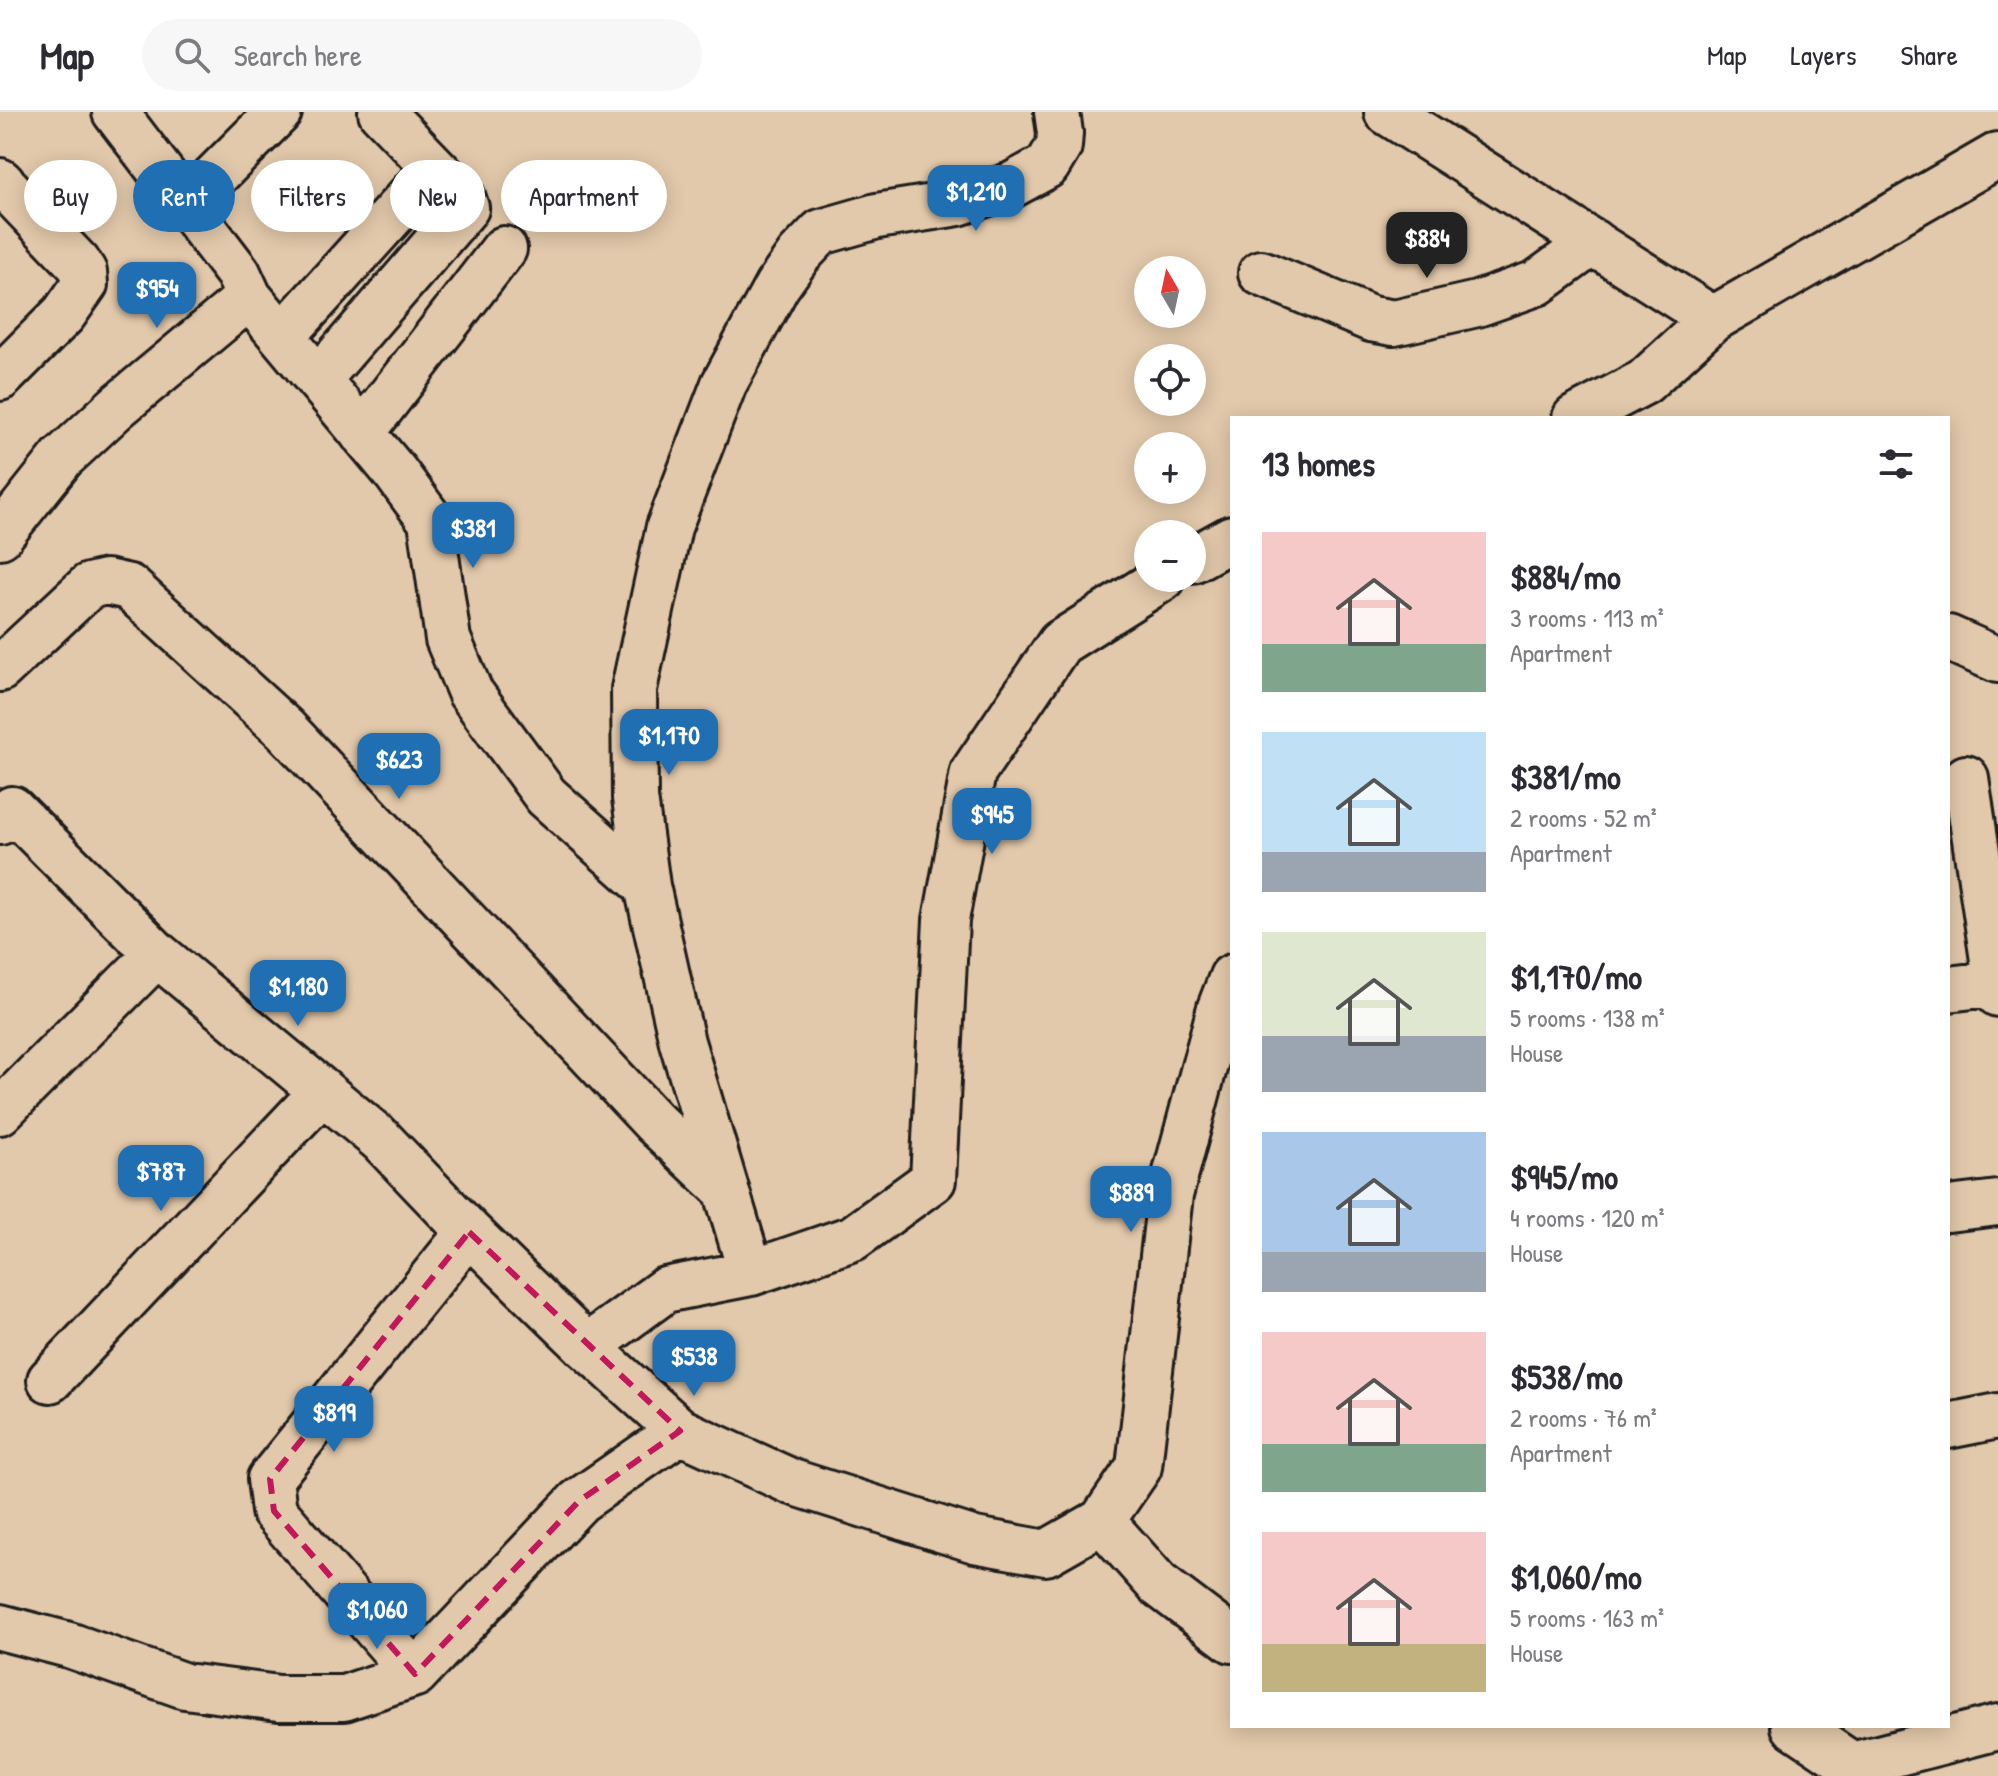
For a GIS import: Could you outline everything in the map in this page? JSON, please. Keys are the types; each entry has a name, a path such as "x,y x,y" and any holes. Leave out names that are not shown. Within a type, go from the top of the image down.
{"street":[{"path":"115,112 151,160"},
{"path":"231,160 279,112"},
{"path":"381,112 427,160"},
{"path":"751,1273 682,1042 647,886 635,798 634,689 669,527 724,384 777,286 799,255 821,232 877,216 958,203 1012,185 1047,166 1059,146 1057,112"},
{"path":"1387,112 1713,319"},
{"path":"1579,416 1644,382 1713,319 1998,155"},
{"path":"0,181 78,263 84,272 85,284 64,314 0,378"},
{"path":"283,336 390,218"},
{"path":"206,232 238,273 249,297 395,472 431,521 448,639 470,692 546,796 647,886"},
{"path":"318,380 445,232"},
{"path":"1261,273 1371,319 1394,323 1477,304 1537,283 1593,242"},
{"path":"362,433 504,249"},
{"path":"0,536 73,448 117,407 249,297"},
{"path":"1206,552 1230,539"},
{"path":"0,669 89,586 106,582 129,587 285,729 654,1122 726,1191"},
{"path":"587,1347 665,1290 751,1273 853,1238 933,1180 946,920 973,772 1060,643 1141,592"},
{"path":"1950,639 1998,660"},
{"path":"1950,989 1997,987 1971,776"},
{"path":"4,810 157,954 381,1140 469,1232 587,1347 680,1431 792,1482 975,1540 1046,1553 1102,1521 1139,1467 1170,1195 1220,1008 1230,982"},
{"path":"0,1112 157,954"},
{"path":"50,1380 321,1093"},
{"path":"1950,1209 1998,1203"},
{"path":"415,1674 274,1511 270,1479 469,1232"},
{"path":"1950,1426 1998,1416"},
{"path":"0,1627 69,1645 185,1686 279,1698 344,1698 415,1674 579,1501 680,1431"},
{"path":"1102,1521 1158,1584 1230,1638"},
{"path":"1797,1728 1852,1765 1998,1727"}],"highlighted area":[{"path":"469,1232 680,1431 579,1501 415,1674 274,1511 270,1479"}]}
